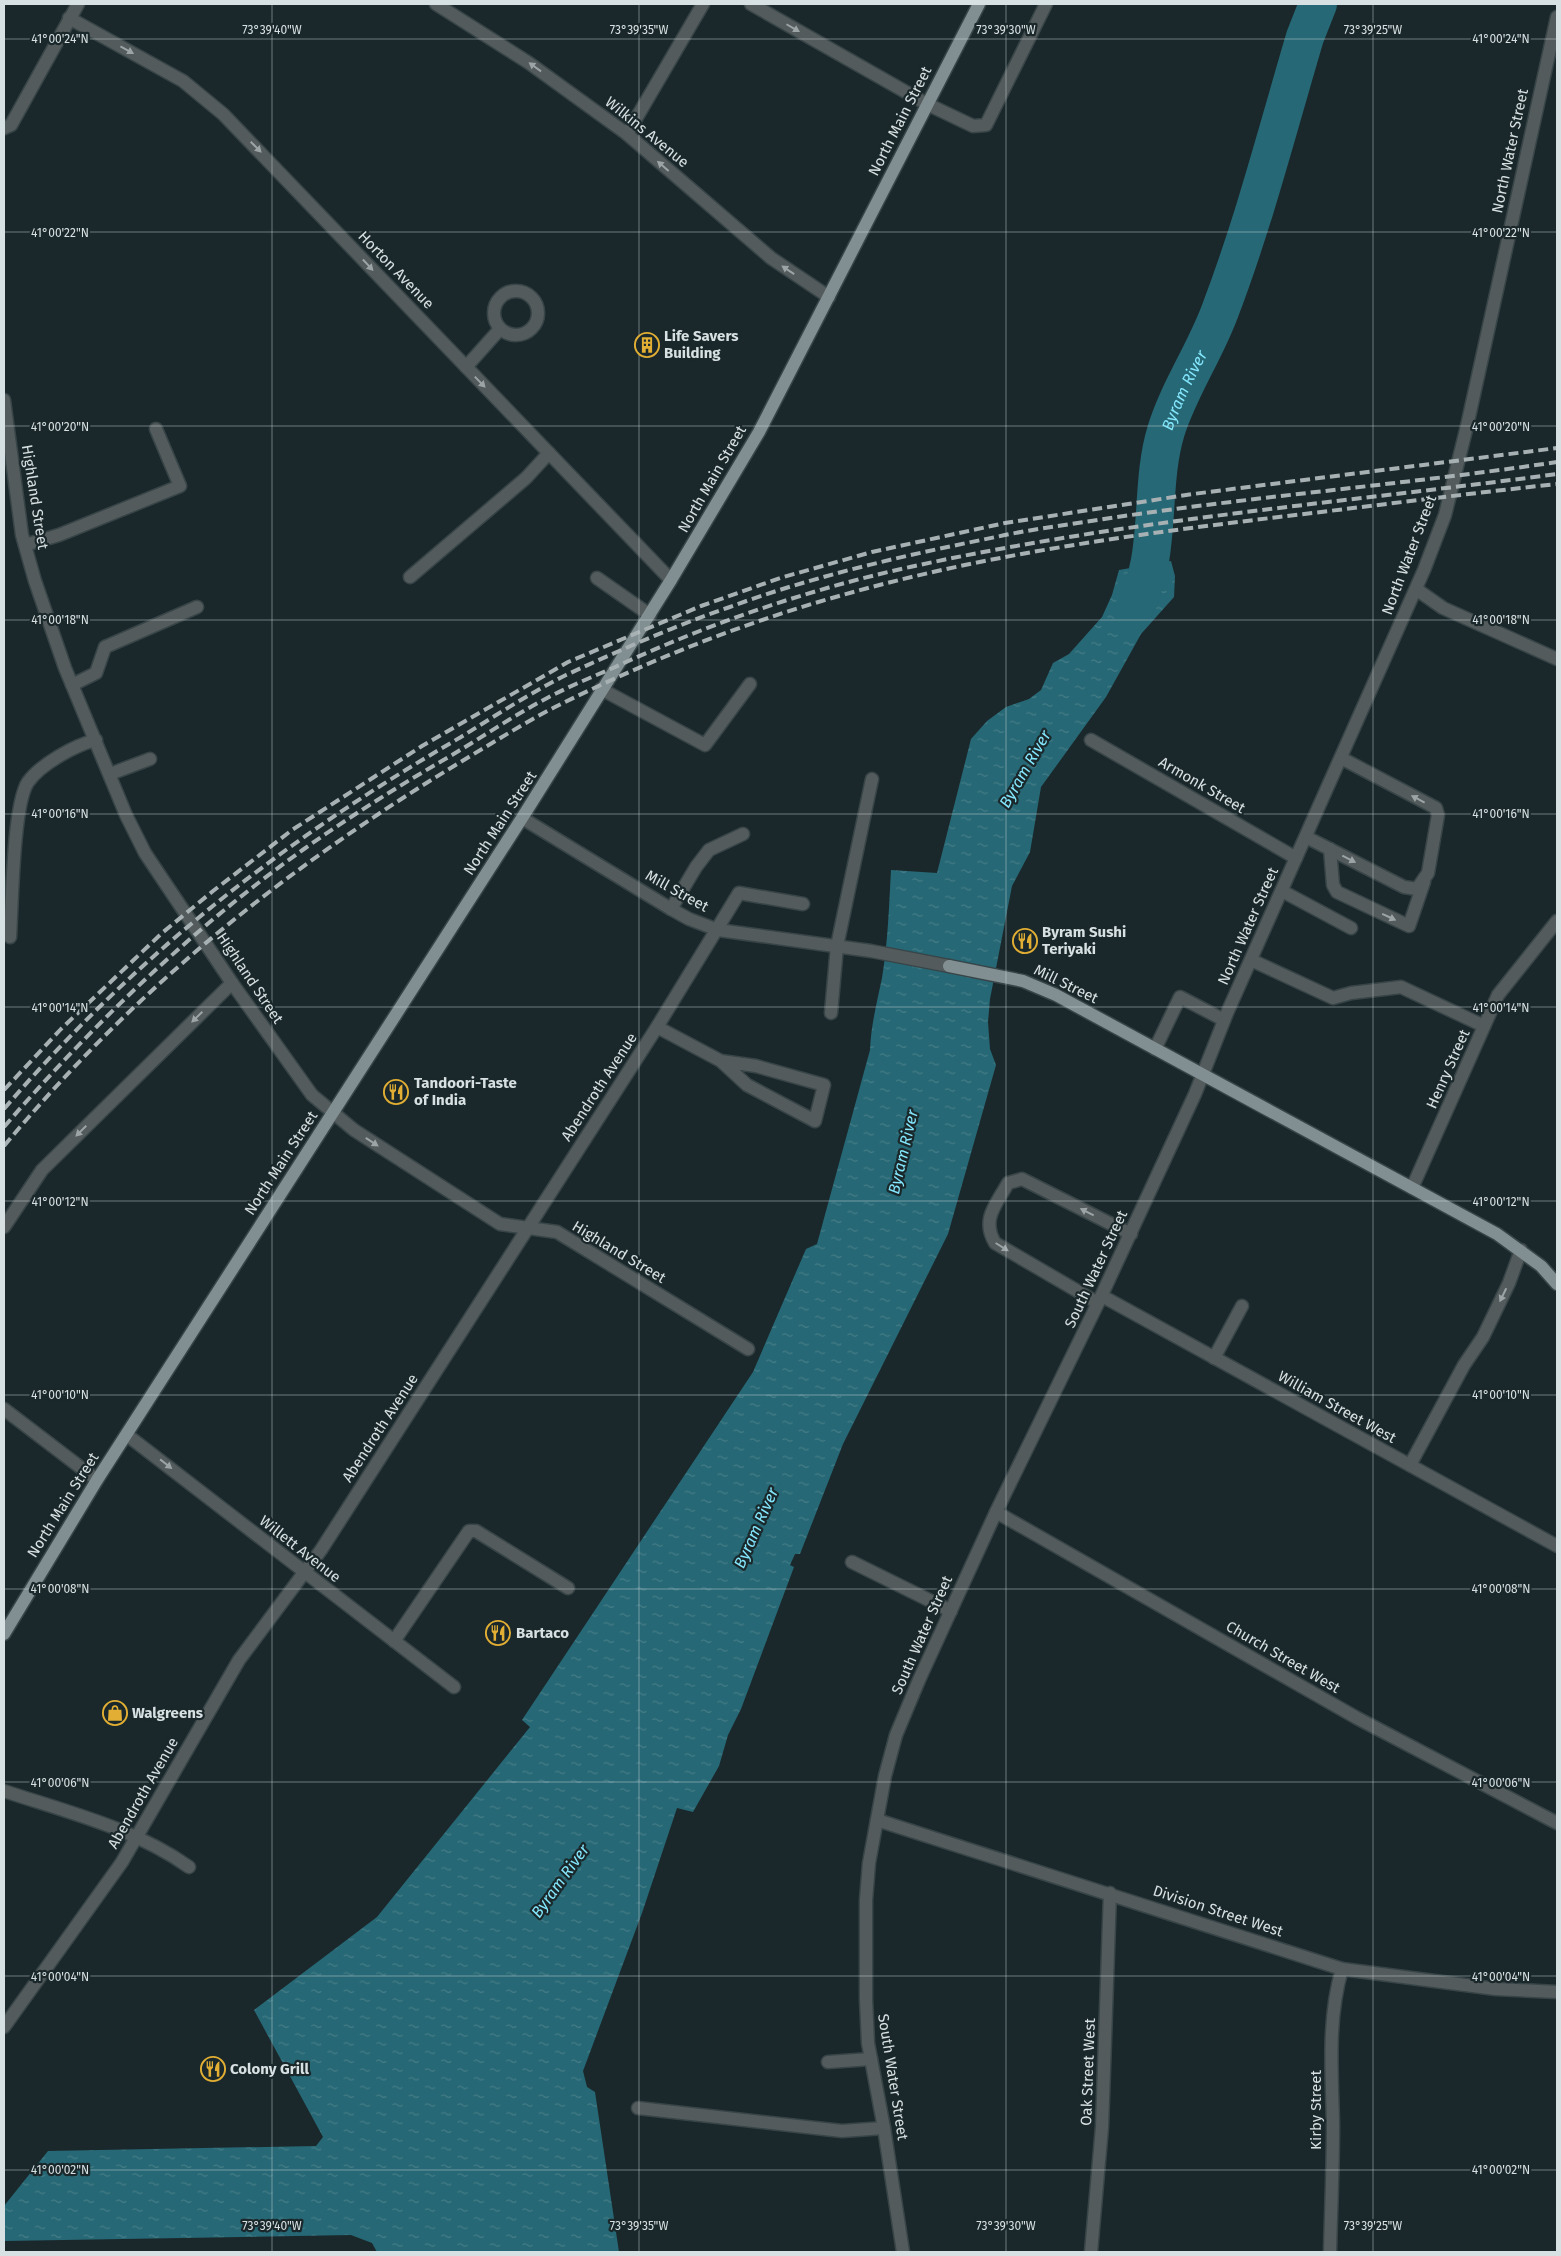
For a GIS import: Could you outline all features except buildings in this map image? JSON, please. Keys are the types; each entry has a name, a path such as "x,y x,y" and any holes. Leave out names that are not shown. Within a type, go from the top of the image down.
{"main road":[{"name":"North Main Street","path":"4,1634 97,1480 522,818 601,689 672,580 759,432 979,4"},
{"name":"Mill Street","path":"949,966 1023,981 1056,995 1202,1075 1242,1094 1521,1250 1542,1266 1557,1284"}],"street":[{"path":"4,128 11,125 78,4"},
{"name":"Wilkins Avenue","path":"436,4 529,63 627,134 770,258 829,297"},
{"path":"627,134 703,4"},
{"path":"750,4 927,104 973,126 986,125 1046,4"},
{"name":"North Water Street","path":"1202,1075 1224,1020 1416,588 1445,515 1467,426 1555,36 1557,17"},
{"name":"Horton Avenue","path":"69,18 183,82 223,114 672,580"},
{"path":"512,291 527,293 533,298 538,312 534,326 522,334 509,334 500,329 494,320 497,297 512,291"},
{"path":"466,367 500,329"},
{"name":"Highland Street","path":"4,400 25,545 48,621 72,685 126,815 146,853 232,983 312,1095 354,1130 500,1224 556,1232 748,1349"},
{"path":"25,545 59,535 180,486 156,429"},
{"path":"410,577 526,478 549,453"},
{"path":"597,578 650,615"},
{"path":"1416,588 1443,608 1557,659"},
{"path":"72,685 96,673 105,647 198,607"},
{"path":"601,689 705,745 750,684"},
{"path":"10,937 21,801 28,782 62,755 80,744 96,740"},
{"name":"Armonk Street","path":"1091,740 1296,858"},
{"path":"1330,849 1333,885 1337,892 1409,926 1428,874 1438,814 1436,808 1341,758"},
{"path":"110,774 150,759"},
{"path":"830,1013 837,946 872,779"},
{"name":"Mill Street","path":"522,818 689,920 718,930 871,951 949,966"},
{"path":"671,909 696,867 709,850 742,834"},
{"path":"1306,837 1404,887 1417,889 1428,874"},
{"path":"1282,891 1351,928"},
{"name":"Abendroth Avenue","path":"4,2028 122,1862 239,1660 304,1573 658,1027 739,893 803,904"},
{"name":"Henry Street","path":"1412,1188 1498,995 1557,921"},
{"path":"1251,960 1333,998 1351,993 1401,987 1484,1026"},
{"path":"4,1227 42,1170 232,983"},
{"path":"1155,1049 1180,997 1224,1020"},
{"path":"658,1027 721,1061 747,1085 815,1121 824,1085 756,1066 721,1061"},
{"name":"South Water Street","path":"903,2252 884,2128 871,2059 866,1999 866,1900 869,1862 885,1776 896,1735 918,1680 996,1512 1131,1234 1202,1075"},
{"name":"William Street West","path":"1131,1234 1022,1179 1008,1183 988,1219 988,1229 995,1243 1100,1300 1214,1358 1557,1546"},
{"path":"1410,1465 1464,1365 1483,1337 1509,1283 1521,1250"},
{"path":"1214,1358 1242,1306"},
{"path":"4,1409 97,1480"},
{"name":"Willett Avenue","path":"127,1435 454,1687"},
{"name":"Church Street West","path":"996,1512 1357,1718 1557,1823"},
{"path":"394,1641 469,1531 476,1531 568,1588"},
{"path":"852,1562 951,1611"},
{"path":"4,1791 137,1837 166,1850 189,1867"},
{"name":"Division Street West","path":"877,1820 1110,1893 1342,1969 1496,1989 1557,1992"},
{"name":"Oak Street West","path":"1092,2252 1102,2127 1110,1893"},
{"name":"Kirby Street","path":"1330,2252 1333,2129 1332,2038 1335,1993 1342,1969"},
{"path":"828,2062 871,2059"},
{"path":"638,2108 842,2131 884,2128"}],"water":[{"path":"1171,561 1175,576 1174,597 1141,634 1106,697 1041,787 1030,852 1012,886 990,999 988,1022 990,1049 996,1065 948,1234 843,1444 800,1554 795,1554 790,1565 794,1567 741,1709 728,1735 719,1766 693,1812 677,1808 642,1913 583,2071 587,2087 595,2092 619,2252 377,2252 372,2243 351,2235 4,2241 4,2206 48,2151 316,2146 323,2137 254,2010 377,1917 530,1727 522,1720 753,1372 806,1249 817,1244 870,1050 886,951 891,870 937,873 971,739 987,721 1006,707 1029,699 1041,690 1053,663 1069,654 1102,617 1112,595 1119,570"}],"waterway":[{"name":"Byram River","path":"1132,612 1142,591 1148,569 1152,547 1158,477 1166,431 1171,415 1214,326 1232,277 1255,209 1305,37 1318,4"}],"railway":[{"path":"4,1090 61,1029 162,933 292,830 422,746 568,662 701,606 780,578 872,552 1005,523 1193,494 1557,448"},
{"path":"4,1109 54,1053 106,1000 160,950 274,858 334,816 526,697 566,675 645,640 706,615 826,576 928,551 1043,528 1557,462"},
{"path":"4,1127 73,1051 146,979 223,911 263,879 377,800 524,711 565,689 649,652 721,623 795,597 871,576 990,551 1071,537 1232,514 1557,474"},
{"path":"4,1146 46,1097 135,1006 181,964 278,885 398,801 515,729 591,689 665,657 741,627 818,602 909,578 1014,555 1173,530 1557,484"}],"place":[{"name":"Life Savers Building","path":"647,345"},
{"name":"Byram Sushi Teriyaki","path":"1025,941"},
{"name":"Tandoori-Taste of India","path":"396,1092"},
{"name":"Bartaco","path":"498,1633"},
{"name":"Walgreens","path":"115,1713"},
{"name":"Colony Grill","path":"213,2069"}]}
